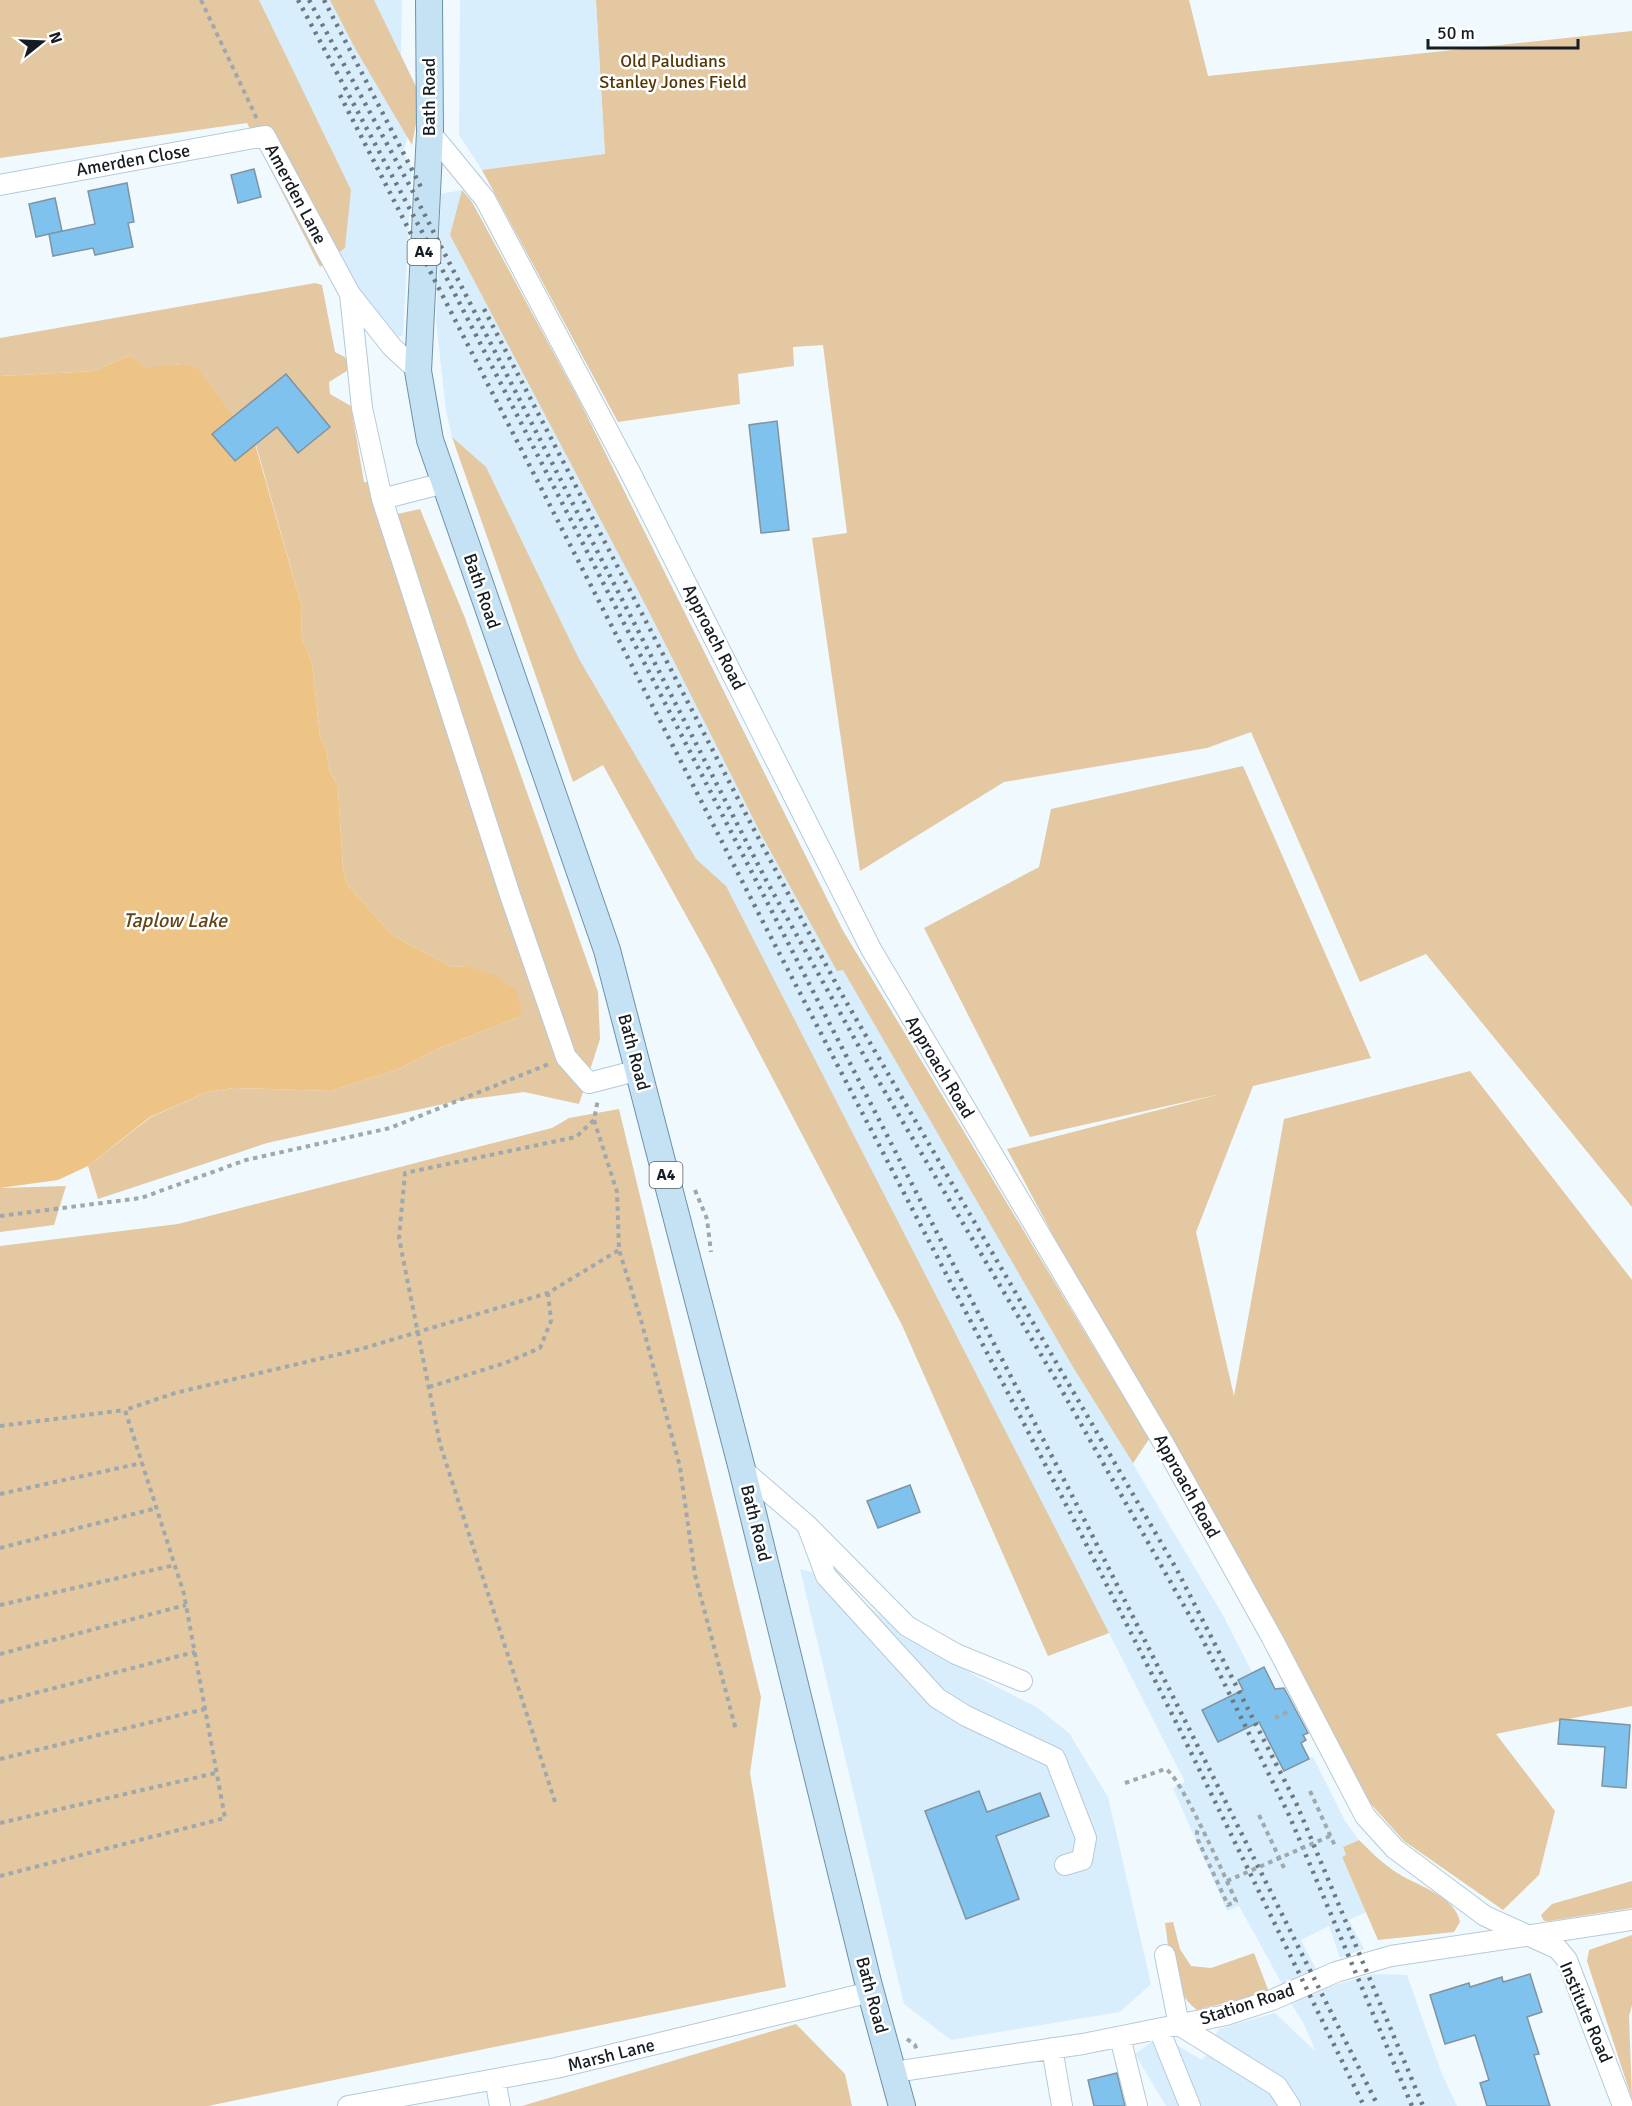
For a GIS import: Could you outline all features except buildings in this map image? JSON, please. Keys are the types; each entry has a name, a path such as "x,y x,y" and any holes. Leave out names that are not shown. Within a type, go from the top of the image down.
{"main road":[{"name":"Bath Road","path":"429,0 430,132 418,371 430,440 607,950 742,1469 871,1992 902,2106"}],"street":[{"name":"Approach Road","path":"430,132 485,200 632,474 871,950 1164,1444 1272,1638 1365,1816 1395,1849 1477,1911 1493,1922 1529,1936"},
{"name":"Amerden Close","path":"0,185 266,136"},
{"name":"Amerden Lane","path":"266,136 350,294 392,347 418,371"},
{"path":"350,294 362,408 382,499 566,1057 589,1083 639,1071"},
{"path":"382,499 444,483"},
{"path":"742,1469 807,1525 908,1626 956,1654 1022,1681"},
{"path":"807,1525 826,1576 937,1698 966,1716 1055,1758 1086,1838 1082,1860 1065,1865"},
{"name":"Station Road","path":"894,2072 1120,2037 1226,2015 1272,2000 1326,1976 1378,1959 1632,1920"},
{"name":"Institute Road","path":"1529,1936 1558,1949 1567,1960 1623,2106"},
{"path":"1165,1955 1179,2025 1277,2085 1290,2106"},
{"name":"Marsh Lane","path":"348,2106 556,2068 871,1992"},
{"path":"1160,2029 1190,2106"},
{"path":"1120,2037 1137,2106"},
{"path":"1052,2048 1062,2106"},
{"path":"495,2079 500,2106"}],"path":[{"name":"Amerden Lane","path":"201,0 266,136"},
{"path":"0,1216 141,1198 246,1160 390,1128 566,1057"},
{"path":"601,1080 594,1120 617,1192 619,1250 641,1320 680,1467 695,1575 736,1730"},
{"path":"555,1802 440,1444 399,1238 405,1173 576,1137 594,1120"},
{"path":"0,1426 125,1410 175,1393 361,1349 417,1330 548,1293 619,1250"},
{"path":"429,1387 505,1363 540,1348 551,1321 548,1293"},
{"path":"0,1876 225,1818 186,1605 125,1410"},
{"path":"0,1494 142,1463"},
{"path":"0,1548 157,1508"},
{"path":"0,1605 175,1565"},
{"path":"0,1654 186,1605"},
{"path":"0,1702 195,1652"},
{"path":"0,1760 205,1709"},
{"path":"1125,1783 1168,1769 1200,1825 1233,1894 1236,1901 1228,1905 1198,1840 1197,1832 1200,1825"},
{"path":"0,1823 216,1773"},
{"path":"1310,1791 1335,1846"},
{"path":"1259,1815 1285,1870"},
{"path":"1227,1881 1330,1836"}],"shaded area":[{"path":"203,0 402,0 401,55 421,97 403,152 412,168 403,335 398,337 359,292"},
{"path":"460,0 596,0 605,154 482,170 459,135"},
{"path":"462,190 472,202 579,400 842,929 1149,1439 1133,1464 1224,1617 1252,1672 1264,1667 1275,1689 1279,1687 1306,1740 1301,1743 1309,1758 1313,1757 1345,1821 1359,1840 1343,1847 1346,1855 1342,1858 1366,1912 1349,1920 1364,1949 1340,1958 1329,1926 1301,1940 1316,1969 1282,1984 1239,1906 1227,1911 1173,1788 1185,1782 1109,1633 1048,1656 902,1325 708,955 603,765 452,437 446,411 436,320 441,194"},
{"path":"800,1569 832,1577 888,1622 976,1676 1038,1708 1069,1733 1108,1797 1151,1984 1120,2012 951,2040 904,2004"},
{"path":"1373,1974 1407,1975 1442,2074 1457,2106 1166,2106 1135,2054 1153,2041 1175,2044 1202,2060 1216,2044 1215,2035 1219,2029 1275,2013 1316,2052 1303,2022 1290,2002 1324,1988"}],"green space":[{"path":"0,0 259,0 351,190 345,248 320,267 247,123 0,158"},
{"path":"330,0 374,0 421,97 412,145 356,50"},
{"name":"Old Paludians Stanley Jones Field","path":"596,0 1189,0 1208,76 1632,31 1632,1207 1426,954 1360,982 1251,732 1207,748 1004,782 860,871 812,538 847,533 823,345 793,347 794,366 738,374 740,404 618,422 482,170 605,154"},
{"path":"462,190 472,202 579,400 842,929 1149,1439 1133,1463 1073,1367 843,970 837,971 762,836 645,604 450,235"},
{"path":"315,283 322,285 335,352 345,357 350,369 329,382 330,394 351,406 364,482 368,482 379,518 420,509 465,618 598,992 600,1039 579,1104 524,1092 457,1101 267,1143 98,1199 88,1166 151,1117 207,1092 234,1088 331,1091 399,1069 440,1048 519,1017 467,966 452,967 392,935 347,884 343,869 338,786 330,772 326,749 320,736 312,663 301,636 302,607 256,445 235,461 212,434 181,364 145,369 130,355 95,371 0,376 0,338"},
{"path":"452,437 486,467 579,659 696,859 726,886 1109,1633 1048,1656 902,1325 708,955 603,765 573,782"},
{"path":"1243,766 1371,1058 1253,1086 1196,1232 1234,1396 1284,1119 1470,1071 1632,1280 1632,1706 1496,1734 1555,1811 1539,1875 1503,1910 1404,1841 1370,1803 1277,1630 1078,1282 1007,1149 1220,1094 1030,1137 924,928 1039,867 1051,809"},
{"path":"619,1109 761,1697 750,1773 786,1987 208,2106 0,2106 0,1246 178,1224 552,1128 569,1118"},
{"path":"66,1186 54,1225 0,1232 0,1188"},
{"path":"1359,1840 1393,1870 1435,1893 1451,1905 1460,1922 1454,1932 1378,1940 1342,1857 1346,1855 1343,1847"},
{"path":"1632,1881 1632,1908 1549,1921 1544,1921 1541,1915 1552,1904"},
{"path":"1173,1922 1180,1949 1191,1966 1211,1968 1254,1953 1269,1992 1197,2010 1181,1992 1172,1970 1165,1923"},
{"path":"1632,1935 1632,2005 1629,2016 1632,2099 1587,1961 1589,1950"},
{"path":"796,2024 845,2074 852,2106 522,2106"}],"water":[{"name":"Taplow Lake","path":"130,355 145,368 182,364 198,369 233,417 212,434 234,461 255,444 302,607 301,636 312,663 320,736 326,749 330,772 338,786 343,869 347,884 392,935 452,967 467,966 494,975 514,989 522,1008 519,1017 440,1048 399,1069 331,1091 234,1088 207,1092 150,1117 88,1166 58,1180 0,1188 0,376 95,371"}],"railway":[{"path":"298,0 443,271 1082,1515 1378,2106"},
{"path":"309,0 412,190 766,880 872,1070 1056,1380 1200,1634 1289,1815 1412,2106"},
{"path":"324,0 422,189"},
{"path":"340,95 762,920 1073,1518 1178,1726 1364,2106"},
{"path":"484,309 841,993 1177,1570 1297,1805 1423,2106"}]}
